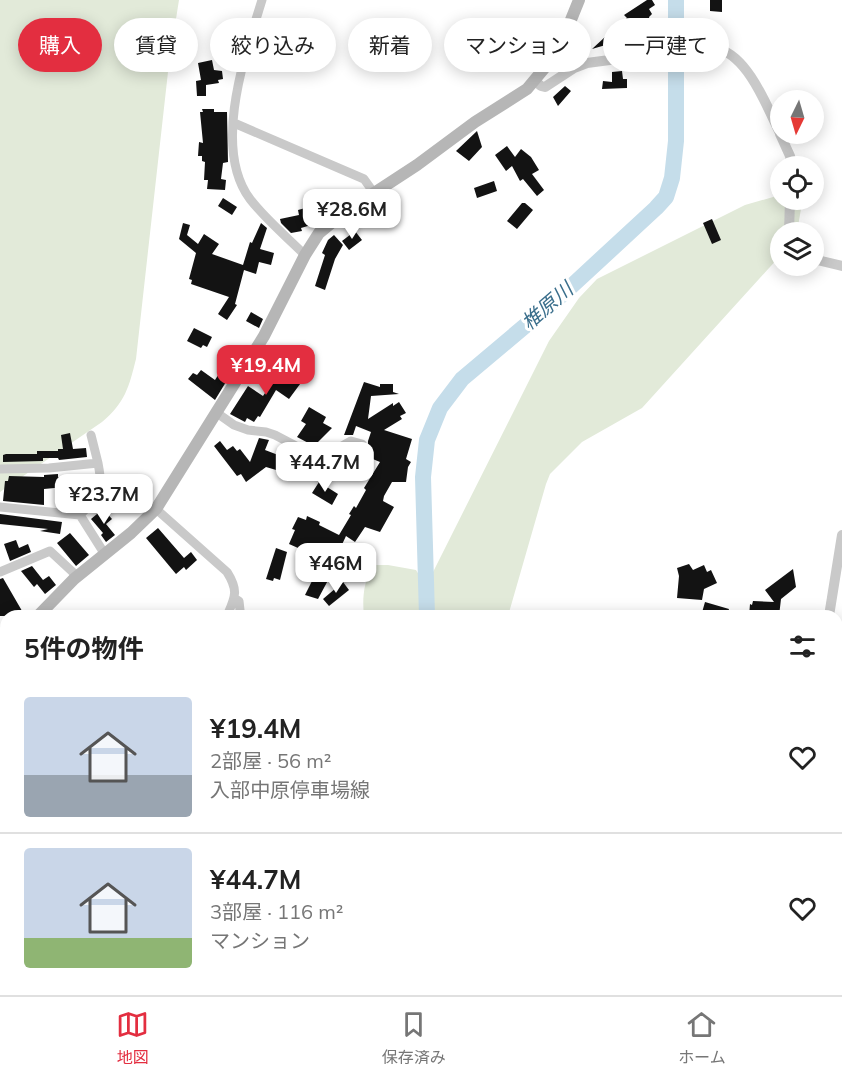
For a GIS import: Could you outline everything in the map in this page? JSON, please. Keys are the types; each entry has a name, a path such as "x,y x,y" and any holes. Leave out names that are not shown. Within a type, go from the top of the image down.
{"main road":[{"path":"44,610 77,576 131,533 156,509 264,336 305,255 319,233 513,99 535,81 548,65 564,37 579,0"}],"street":[{"path":"262,0 242,67 232,141 235,162 250,199 305,255"},
{"path":"535,81 541,87 545,87 574,68 587,63 659,52 718,48 735,58 749,74 770,114"},
{"path":"234,123 364,179 374,193"},
{"path":"824,262 842,266"},
{"path":"217,413 234,425 275,435 313,455 330,453 351,441 362,444"},
{"path":"81,515 103,486 92,435"},
{"path":"0,469 49,468 98,463"},
{"path":"0,507 81,515"},
{"path":"156,509 227,572 236,593 229,610"},
{"path":"81,515 104,553"},
{"path":"831,610 842,535"},
{"path":"0,572 50,551 77,576"},
{"path":"234,598 238,601 240,610"}],"green space":[{"path":"0,0 179,0 176,18 114,18 114,72 168,72 136,359 128,386 116,408 102,422 0,492"},
{"path":"770,198 770,210 801,210 799,222 770,222 770,267 642,408 582,442 550,474 510,610 364,610 364,590 372,565 388,565 416,570 426,586 549,341 579,298 597,279 745,205"}],"building":[{"path":"647,0 652,0 655,5 649,9 652,14 649,18 627,18 624,15"},
{"path":"710,0 722,0 722,12 710,11"},
{"path":"603,39 603,46 592,49"},
{"path":"210,60 210,72 222,72 223,79 218,80 219,83 206,85 206,96 197,96 196,81 201,80 198,63"},
{"path":"612,72 622,72 623,79 627,79 627,88 602,89 603,81 612,82"},
{"path":"565,86 571,91 558,106 553,97"},
{"path":"202,109 227,112 228,162 223,163 221,179 226,180 225,190 207,189 208,180 204,180 205,162 202,161 202,156 198,156 199,142 203,143 200,112 203,112"},
{"path":"477,131 482,147 469,161 456,151"},
{"path":"507,146 515,157 521,149 531,157 539,170 532,174 544,190 537,196 523,179 520,181 512,166 506,171 495,155"},
{"path":"494,181 497,191 477,198 474,188"},
{"path":"223,198 237,207 232,215 218,206"},
{"path":"522,203 533,210 517,229 507,221"},
{"path":"316,205 320,221 318,223 301,228 302,231 291,233 281,223 280,219 299,215 298,210"},
{"path":"712,219 721,240 712,244 703,223"},
{"path":"183,223 190,225 187,235 198,244 204,234 219,244 212,254 243,265 250,242 252,243 261,223 267,228 260,249 274,253 271,265 259,262 256,274 244,270 235,304 237,305 227,320 218,314 229,297 191,284 192,280 189,279 196,253 179,239"},
{"path":"355,231 362,240 349,250 342,241"},
{"path":"334,235 343,245 335,259 325,290 315,286 325,255 322,253 328,240"},
{"path":"251,312 263,319 259,328 246,321"},
{"path":"194,328 212,337 207,347 203,345 201,348 187,341"},
{"path":"300,361 305,366 296,375 303,380 289,399 276,390 260,417 258,416 254,422 247,418 245,422 230,414 248,386 263,396 275,378 283,383"},
{"path":"224,366 232,372 215,400 188,379 193,373 197,375 201,370 215,380"},
{"path":"364,382 380,387 380,384 393,384 393,392 399,394 371,396 368,419 393,403 393,406 399,402 406,413 400,416 402,419 384,430 412,439 406,459 411,462 406,482 392,482 384,496 383,501 394,507 380,532 365,527 355,542 346,536 330,570 333,571 318,599 305,595 323,559 289,544 295,530 292,529 298,517 306,520 307,516 339,535 380,462 363,455 371,432 356,426 353,435 344,435"},
{"path":"309,407 326,417 323,423 332,428 314,446 297,437 306,424 301,421"},
{"path":"70,433 73,449 86,448 87,457 3,462 3,455 6,454 37,454 37,451 63,449 61,435"},
{"path":"259,438 269,440 265,450 286,458 283,472 266,467 246,482 241,474 237,476 214,446 220,441 227,450 233,446 237,451 240,449 250,462"},
{"path":"58,474 58,477 93,479 93,490 65,489 65,487 44,489 44,505 3,501 5,481 8,481 9,476 44,477 44,475"},
{"path":"319,482 338,494 332,505 312,493"},
{"path":"103,509 112,519 106,524 115,535 106,542 101,535 103,533 91,519"},
{"path":"0,514 62,522 60,534 40,531 48,529 0,524"},
{"path":"158,528 184,558 191,552 197,560 186,570 184,567 176,574 146,538"},
{"path":"70,533 89,555 76,566 57,543"},
{"path":"16,540 19,548 28,544 31,552 10,561 4,544"},
{"path":"276,548 287,552 280,580 274,578 273,581 266,579"},
{"path":"689,564 693,570 704,565 707,572 711,570 717,583 704,589 702,600 677,598 679,576 677,568"},
{"path":"32,566 43,580 49,576 56,585 45,594 37,584 34,587 21,571"},
{"path":"793,569 796,587 781,599 780,610 750,610 753,601 774,602 765,590"},
{"path":"3,578 22,610 0,610 0,579"},
{"path":"343,582 349,590 329,606 323,599"},
{"path":"705,602 729,609 729,610 703,610"}],"waterway":[{"name":"椎原川","path":"427,610 423,477 427,440 440,408 462,379 563,294 666,197 672,178 676,141 676,0"}]}
